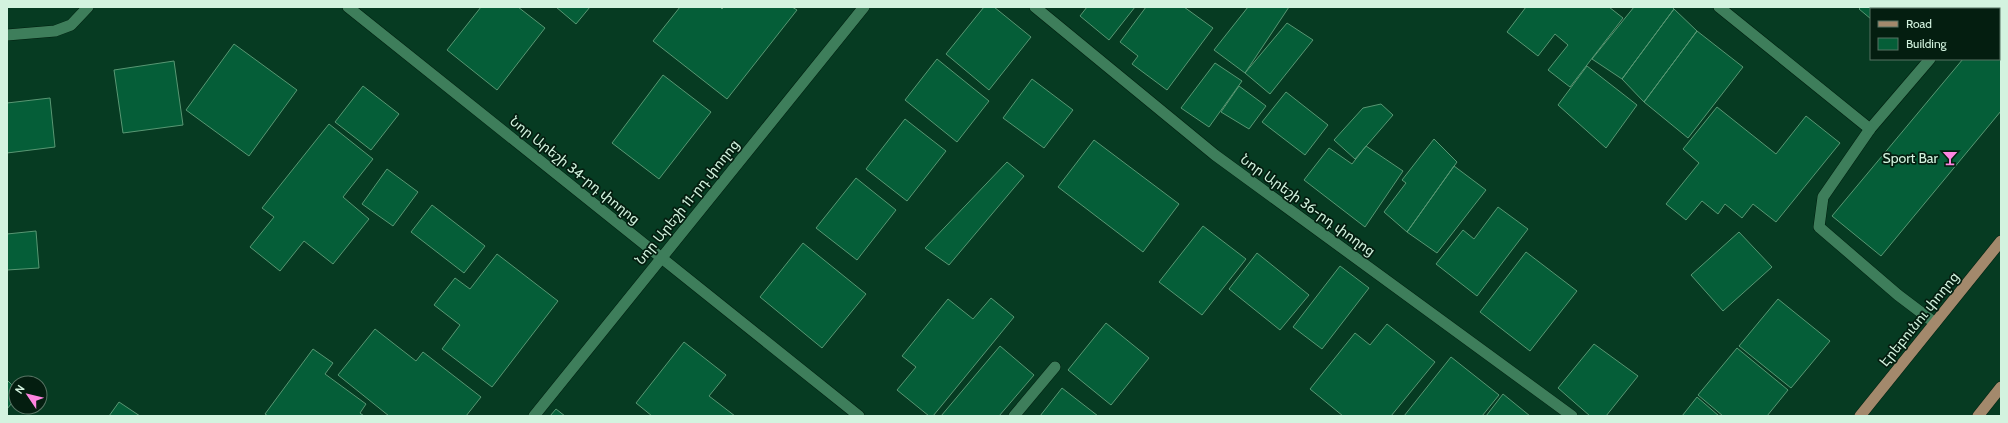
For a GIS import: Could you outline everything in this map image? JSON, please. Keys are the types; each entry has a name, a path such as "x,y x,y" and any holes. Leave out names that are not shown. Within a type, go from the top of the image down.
{"main road":[{"name":"Էրեբունու փողոց","path":"1860,416 2001,241"},
{"path":"1978,416 2001,387"}],"street":[{"path":"7,35 55,31 71,25 88,7"},
{"name":"Նոր Արեշի 34-րդ փողոց","path":"348,7 859,416"},
{"name":"Նոր Արեշի 11-րդ փողոց","path":"534,416 864,7"},
{"name":"Նոր Արեշի 36-րդ փողոց","path":"1035,7 1215,155 1572,416"},
{"path":"1719,7 1870,129"},
{"path":"1929,60 1870,129 1823,197 1819,227 1898,295 1935,323"},
{"path":"1014,416 1055,367"}],"building":[{"path":"481,7 518,7 545,28 497,90 447,50"},
{"path":"556,7 590,7 576,24"},
{"path":"680,7 720,7 722,9 724,7 792,7 797,10 727,99 653,41"},
{"path":"984,7 994,7 1031,37 989,90 946,54"},
{"path":"1087,7 1135,7 1109,40 1080,16"},
{"path":"1146,7 1184,7 1213,28 1167,90 1132,64 1138,56 1120,42"},
{"path":"1248,7 1289,7 1245,73 1214,50"},
{"path":"1526,7 1609,7 1623,18 1570,87 1548,70 1568,45 1555,34 1538,56 1507,32"},
{"path":"1634,7 1672,7 1674,9 1622,79 1592,59"},
{"path":"1861,7 1909,7 1870,8 1870,18 1859,9"},
{"path":"1674,9 1697,31 1644,102 1622,79"},
{"path":"2001,13 2001,111 1881,256 1832,216 1962,60 2000,60"},
{"path":"1287,23 1313,40 1270,94 1245,73"},
{"path":"1697,31 1743,67 1688,138 1644,102"},
{"path":"234,44 297,90 249,156 186,110"},
{"path":"937,59 989,101 957,142 905,100"},
{"path":"174,61 183,125 123,133 114,70"},
{"path":"1215,63 1242,81 1209,127 1181,108"},
{"path":"1587,66 1637,105 1606,148 1558,105"},
{"path":"663,75 711,112 659,179 612,143"},
{"path":"1032,79 1073,110 1044,148 1003,118"},
{"path":"363,86 399,114 371,150 335,122"},
{"path":"1239,86 1266,106 1249,129 1221,112"},
{"path":"1286,92 1328,125 1305,155 1262,122"},
{"path":"50,98 55,147 7,153 7,103"},
{"path":"1381,104 1393,115 1355,159 1334,140 1363,108"},
{"path":"1717,107 1776,154 1806,116 1840,143 1776,222 1753,204 1742,218 1725,204 1718,214 1702,201 1686,220 1666,204 1699,163 1683,149"},
{"path":"905,119 946,151 907,201 866,169"},
{"path":"329,124 373,159 343,197 369,219 333,264 304,241 280,271 250,247 274,217 262,208"},
{"path":"1434,139 1457,162 1407,232 1384,212 1406,183 1402,180"},
{"path":"1094,140 1179,204 1143,252 1058,187"},
{"path":"1366,146 1403,171 1365,227 1304,180 1329,148 1352,164"},
{"path":"1007,162 1024,176 949,265 925,248"},
{"path":"1454,166 1486,190 1437,253 1407,232"},
{"path":"387,169 418,192 393,226 362,204"},
{"path":"856,178 896,210 857,260 816,228"},
{"path":"432,205 485,246 464,273 411,232"},
{"path":"1498,207 1528,229 1477,296 1436,264 1463,230 1474,239"},
{"path":"1203,226 1246,259 1202,315 1159,282"},
{"path":"36,231 39,268 7,270 7,234"},
{"path":"1739,232 1772,267 1723,311 1691,275"},
{"path":"803,243 866,294 822,348 760,297"},
{"path":"1526,252 1577,291 1530,351 1480,312"},
{"path":"1257,253 1309,295 1280,330 1229,289"},
{"path":"497,254 558,301 492,387 442,349 460,325 434,305 455,278 470,289"},
{"path":"1340,266 1369,288 1322,349 1293,327"},
{"path":"991,298 1014,317 933,416 929,416 897,390 916,367 902,356 948,299 973,319"},
{"path":"1778,299 1830,341 1791,388 1739,346"},
{"path":"1106,323 1149,358 1111,405 1068,370"},
{"path":"1387,324 1435,362 1391,416 1343,416 1310,389 1355,333 1370,345"},
{"path":"375,329 416,361 423,352 481,397 466,416 389,416 338,375"},
{"path":"684,342 726,375 709,396 735,416 652,416 636,403"},
{"path":"1594,344 1638,376 1606,416 1590,416 1558,388"},
{"path":"1000,346 1034,375 999,416 941,416"},
{"path":"1737,348 1788,390 1767,416 1723,416 1698,395"},
{"path":"313,349 333,363 325,374 366,404 360,413 364,416 268,416 265,414"},
{"path":"1451,357 1499,395 1482,416 1404,416"},
{"path":"7,380 8,408 7,409"},
{"path":"1062,388 1098,416 1040,416"},
{"path":"1503,394 1530,416 1486,416"},
{"path":"1697,397 1719,416 1682,416"},
{"path":"119,402 140,416 109,416"},
{"path":"556,409 565,416 550,416"}],"place":[{"name":"Sport Bar","path":"1950,158"}]}
